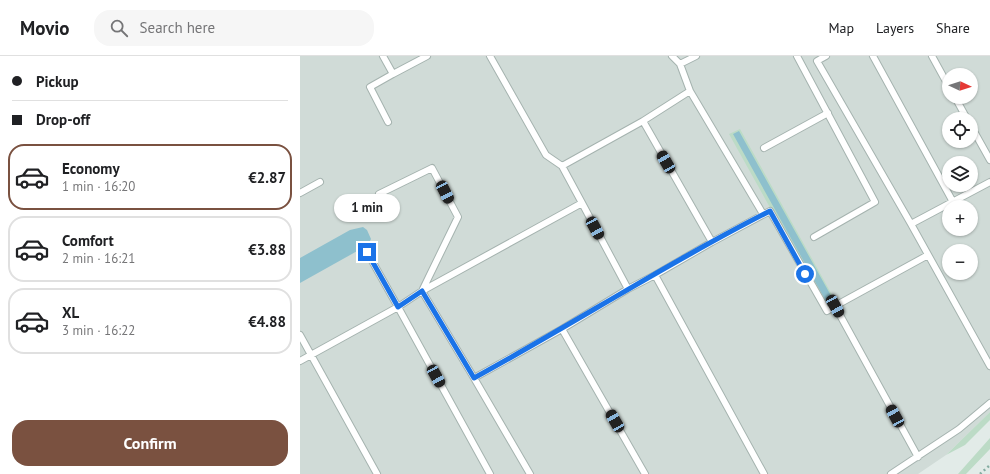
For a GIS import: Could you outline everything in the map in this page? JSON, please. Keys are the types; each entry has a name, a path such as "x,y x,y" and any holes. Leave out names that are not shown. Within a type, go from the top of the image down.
{"lane":[{"path":"383,56 393,74"},
{"path":"388,122 370,87 427,56"},
{"path":"490,56 546,156 562,166 628,289"},
{"path":"672,56 680,64 690,91 763,214"},
{"path":"680,64 696,56"},
{"path":"797,56 876,202 814,237"},
{"path":"826,56 817,61 911,224 990,366"},
{"path":"873,56 952,200"},
{"path":"932,56 942,74"},
{"path":"562,166 643,121 690,91"},
{"path":"764,148 828,113"},
{"path":"643,121 712,242"},
{"path":"978,139 990,160"},
{"path":"379,194 432,168 458,217 422,291"},
{"path":"300,193 320,182"},
{"path":"957,200 990,182"},
{"path":"300,361 398,307 422,291 582,203"},
{"path":"911,224 942,208"},
{"path":"474,378 562,330 628,289 770,211 827,311 928,255"},
{"path":"367,252 490,474"},
{"path":"655,275 764,474"},
{"path":"422,291 530,474"},
{"path":"835,306 918,457"},
{"path":"562,330 645,474"},
{"path":"300,335 377,474"},
{"path":"891,474 959,429 990,403"}],"path":[{"path":"980,474 990,465"}],"shaded area":[{"path":"300,56 990,56 990,412 946,455 918,474 300,474"}],"green space":[{"path":"740,129 836,302 826,308 729,134"},
{"path":"990,412 990,420 965,445 946,455"},
{"path":"990,438 990,449 966,474 958,474"}],"water":[{"path":"739,131 834,301 828,305 733,134"},
{"path":"363,227 367,230 371,239 368,245 300,283 300,258 350,230"}],"route":[{"path":"367,252 398,307 422,291 474,378 562,330 628,289 770,211 805,274"}]}
